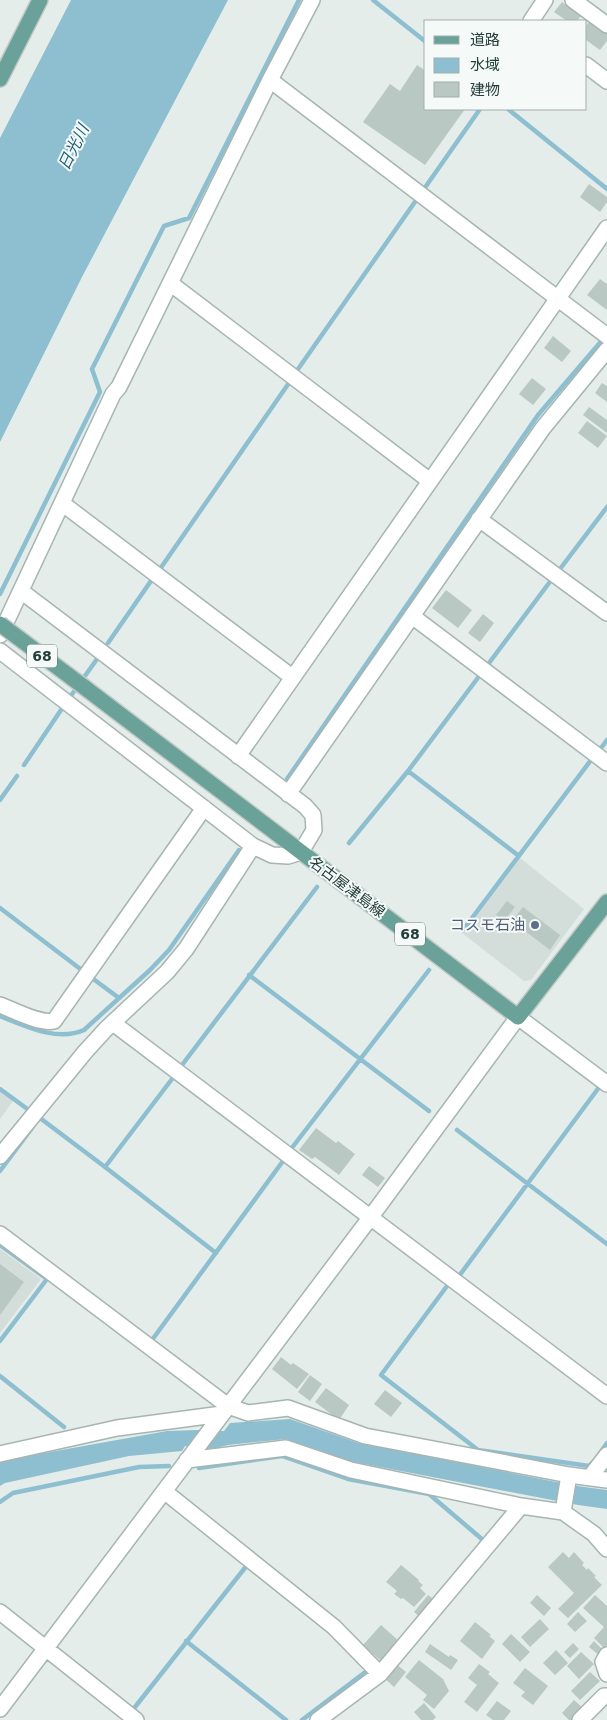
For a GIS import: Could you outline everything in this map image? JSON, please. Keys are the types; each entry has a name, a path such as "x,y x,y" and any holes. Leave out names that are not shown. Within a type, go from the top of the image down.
{"main road":[{"path":"0,79 40,0"},
{"name":"名古屋津島線","path":"0,624 518,1017"},
{"path":"518,1017 607,902"}],"street":[{"path":"0,635 113,394 120,387 270,80 312,0"},
{"path":"532,20 545,0"},
{"path":"573,0 607,25"},
{"path":"587,67 607,81"},
{"path":"270,80 605,334"},
{"path":"238,756 607,228"},
{"path":"170,283 430,481"},
{"path":"288,794 543,428 607,350"},
{"path":"63,504 292,677"},
{"path":"479,519 607,613"},
{"path":"0,651 253,846 272,855 288,856 301,852 314,830 313,815 305,806 20,591"},
{"path":"412,616 607,763"},
{"path":"0,1004 38,1019 48,1022 54,1021 204,808"},
{"path":"0,1156 85,1052 113,1022 167,972 186,949 253,846"},
{"path":"0,1709 370,1218 518,1017 607,1084"},
{"path":"113,1022 607,1396"},
{"path":"0,1234 222,1414"},
{"path":"0,1454 117,1428 222,1414 288,1408 365,1436 569,1477 590,1477 607,1480"},
{"path":"189,1457 286,1448 351,1470 521,1506 563,1510 594,1534 607,1549"},
{"path":"590,1477 607,1455"},
{"path":"563,1510 569,1477"},
{"path":"164,1491 334,1627 380,1674"},
{"path":"318,1720 380,1674 521,1506"},
{"path":"0,1612 136,1720"},
{"path":"607,1655 603,1662 607,1674"},
{"path":"580,1720 606,1694"}],"shaded area":[{"path":"520,858 584,909 531,980 524,981 462,933"},
{"path":"0,1092 13,1101 0,1119"},
{"path":"0,1249 41,1279 0,1333"}],"water":[{"name":"日光川","path":"71,0 228,0 82,277 0,442 0,138"},
{"path":"290,1419 358,1443 577,1486 607,1490 607,1509 349,1461 286,1439 228,1445 212,1449 185,1446 182,1451 129,1456 5,1483 0,1486 0,1461 167,1431 224,1431 230,1423"}],"building":[{"path":"562,2 581,16 578,20 566,20 554,12"},
{"path":"590,20 607,32 607,41 600,50 587,41 587,24"},
{"path":"417,65 424,70 424,110 464,110 425,165 363,122 390,84 400,91"},
{"path":"589,184 607,197 607,202 600,212 580,197"},
{"path":"600,279 607,284 607,310 587,295"},
{"path":"553,336 571,351 562,362 544,348"},
{"path":"532,378 546,389 533,405 519,394"},
{"path":"602,383 607,386 607,402 595,393"},
{"path":"589,407 607,420 607,433 583,415"},
{"path":"587,421 607,436 598,448 578,433"},
{"path":"446,590 472,610 458,628 432,608"},
{"path":"483,614 494,623 480,642 468,633"},
{"path":"507,901 515,907 504,921 496,915"},
{"path":"523,907 560,935 550,950 512,921"},
{"path":"316,1128 355,1154 339,1175 315,1157 312,1159 299,1150"},
{"path":"369,1166 385,1178 378,1187 362,1175"},
{"path":"0,1264 24,1282 0,1315"},
{"path":"281,1357 291,1365 293,1363 309,1374 297,1389 272,1369"},
{"path":"310,1375 322,1384 310,1401 298,1392"},
{"path":"326,1388 349,1405 339,1420 315,1402"},
{"path":"385,1390 402,1403 391,1417 374,1404"},
{"path":"563,1552 569,1558 574,1552 584,1563 582,1565 596,1576 594,1577 602,1585 568,1618 558,1609 574,1593 548,1567"},
{"path":"401,1565 419,1580 423,1585 420,1588 426,1594 414,1607 403,1598 401,1599 394,1594 397,1591 386,1582"},
{"path":"428,1595 435,1600 420,1617 414,1612"},
{"path":"537,1595 551,1608 544,1616 530,1603"},
{"path":"595,1595 607,1606 607,1645 604,1648 594,1638 604,1627 583,1608"},
{"path":"578,1612 587,1621 575,1632 567,1624"},
{"path":"540,1619 549,1629 530,1647 521,1637"},
{"path":"475,1622 491,1635 489,1636 495,1641 482,1659 460,1641"},
{"path":"381,1625 399,1641 381,1661 363,1645"},
{"path":"511,1634 530,1652 520,1662 502,1644"},
{"path":"594,1641 604,1651 600,1656 589,1647"},
{"path":"573,1643 579,1649 570,1658 564,1652"},
{"path":"430,1644 449,1657 450,1655 458,1660 451,1670 425,1652"},
{"path":"556,1650 568,1663 555,1675 543,1663"},
{"path":"581,1652 594,1664 579,1679 567,1666"},
{"path":"419,1660 443,1679 449,1691 434,1709 423,1700 427,1695 405,1677"},
{"path":"395,1663 406,1672 394,1687 383,1677"},
{"path":"479,1664 490,1672 488,1674 499,1683 477,1712 464,1702 477,1685 468,1678"},
{"path":"525,1668 548,1686 533,1705 521,1696 525,1692 513,1683"},
{"path":"590,1672 600,1681 580,1700 571,1691"},
{"path":"574,1700 584,1709 573,1720 569,1720 562,1713"},
{"path":"497,1701 511,1711 504,1720 493,1720 486,1715"},
{"path":"424,1703 436,1717 433,1720 421,1720 414,1712"}],"waterway":[{"path":"0,594 100,392 92,369 164,226 189,218 299,0"},
{"path":"373,0 424,40"},
{"path":"424,189 479,110"},
{"path":"509,110 607,189"},
{"path":"296,372 417,199"},
{"path":"287,779 538,415 604,338"},
{"path":"160,569 291,380"},
{"path":"560,569 607,507"},
{"path":"108,643 153,578"},
{"path":"489,663 552,579"},
{"path":"70,697 97,659"},
{"path":"349,843 408,771 480,675"},
{"path":"24,765 61,710"},
{"path":"601,748 607,740"},
{"path":"463,930 591,760"},
{"path":"408,771 519,856"},
{"path":"0,800 17,776"},
{"path":"0,1016 30,1028 52,1033 74,1033 84,1030 150,970 169,950 239,850"},
{"path":"182,1065 317,887"},
{"path":"0,908 83,971"},
{"path":"291,1149 429,970"},
{"path":"249,975 429,1111"},
{"path":"92,978 119,998"},
{"path":"38,1120 40,1118 105,1167 172,1079"},
{"path":"459,1276 600,1086"},
{"path":"0,1089 26,1108"},
{"path":"0,1171 32,1128"},
{"path":"457,1130 607,1244"},
{"path":"152,1340 283,1161"},
{"path":"105,1167 216,1253"},
{"path":"0,1245 47,1279 0,1341"},
{"path":"447,1286 381,1375 478,1450 589,1466 592,1463"},
{"path":"0,1376 64,1427"},
{"path":"600,1453 607,1443"},
{"path":"199,1468 282,1456 348,1479 429,1494 483,1540 481,1543"},
{"path":"0,1502 13,1493 139,1467 169,1466"},
{"path":"135,1707 248,1564"},
{"path":"186,1641 286,1720"},
{"path":"302,1720 364,1673"}],"place":[{"name":"コスモ石油","path":"535,925"}]}
